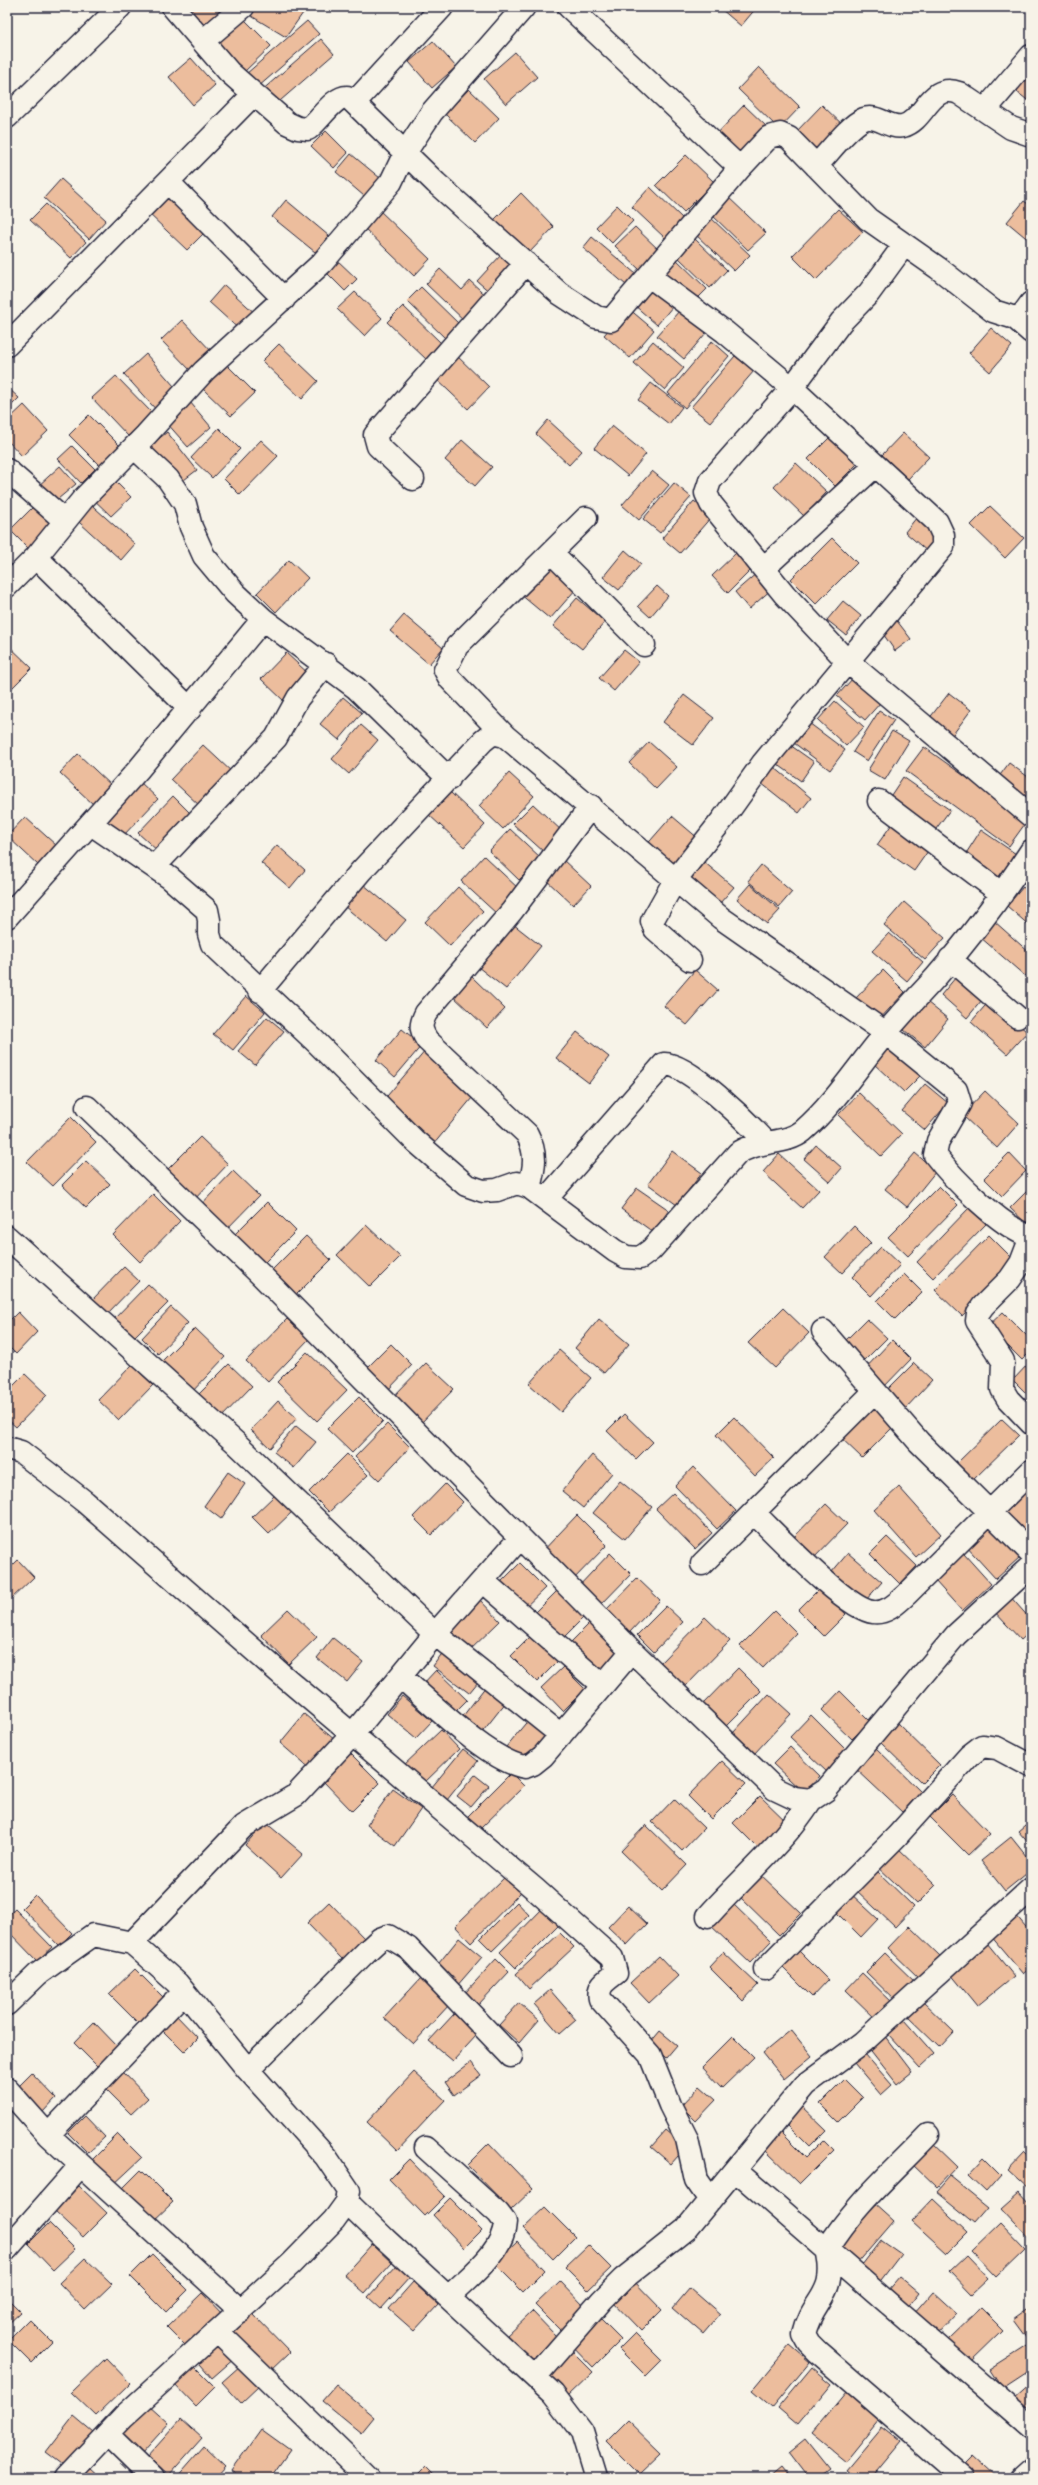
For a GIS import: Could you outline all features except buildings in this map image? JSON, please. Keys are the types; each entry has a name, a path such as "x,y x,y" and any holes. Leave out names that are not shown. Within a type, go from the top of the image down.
{"street":[{"path":"7,118 120,7"},
{"path":"173,7 229,72 287,123 308,129 317,122 338,98 348,97 355,102 405,152 526,263 565,297 596,317 611,320 650,276 740,168 769,137 780,134 789,138 868,219 938,268 993,311 1023,325 1023,314 1031,303"},
{"path":"203,41 243,7"},
{"path":"355,102 442,7"},
{"path":"7,586 36,557 64,520 204,371 322,263 391,182 405,152 432,112 524,7"},
{"path":"569,7 740,168"},
{"path":"985,110 1031,56"},
{"path":"816,166 854,125 865,119 872,118 893,125 903,126 913,120 943,91 950,90 959,93 1011,128 1031,135"},
{"path":"7,345 254,94"},
{"path":"168,182 284,299"},
{"path":"904,245 868,293 841,322 792,388 710,481 706,493 711,504 764,568 847,661 1031,816"},
{"path":"413,479 378,446 375,435 526,263"},
{"path":"650,276 725,332 792,388 937,522 943,535 943,547 763,763 723,819 675,880 652,921 655,929 690,960"},
{"path":"134,447 168,479 185,504 191,527 204,556 235,593 263,619 326,664 380,711 449,779"},
{"path":"764,568 875,466"},
{"path":"7,470 64,520"},
{"path":"586,518 457,646 447,663 445,670 450,679 505,736 591,806 675,880 721,918 886,1033 956,1090 960,1103 938,1141 935,1155 944,1166 995,1215 1013,1229 1031,1237 1022,1263 1010,1279 983,1306 978,1313 977,1322 1003,1361 1002,1389 1008,1399 1031,1423"},
{"path":"552,553 644,645"},
{"path":"36,557 190,709"},
{"path":"7,917 91,824 190,709 263,619"},
{"path":"154,867 276,738 298,698 326,664"},
{"path":"260,991 361,871 488,737 493,733 505,736"},
{"path":"879,801 1002,894"},
{"path":"538,1192 536,1164 532,1144 527,1134 427,1040 420,1030 421,1022 426,1014 512,911 591,806"},
{"path":"91,824 154,867 207,910 210,920 209,934 212,944 260,991 316,1042 414,1140 466,1185 483,1191 497,1190 517,1183 538,1192 615,1251 626,1256 640,1258 651,1250 738,1153 750,1146 789,1139 802,1131 842,1089 886,1033 950,959 1002,894 1031,851"},
{"path":"950,959 1017,1017"},
{"path":"538,1192 664,1064 672,1064 702,1084 744,1119 766,1142"},
{"path":"87,1107 267,1281 401,1415 448,1466 632,1651 775,1789 794,1798 811,1800"},
{"path":"7,1237 236,1443 435,1634 561,1735"},
{"path":"823,1331 874,1392 919,1442 1031,1553"},
{"path":"702,1564 754,1514 874,1392"},
{"path":"7,1448 21,1452 85,1502 352,1735 536,1890 612,1958 616,1973 602,1983 598,1990 600,1999 650,2055 670,2105 687,2139 696,2180 710,2200"},
{"path":"754,1514 832,1586 860,1608 872,1612 881,1612 898,1602 1031,1471"},
{"path":"132,1943 244,1826 296,1795 352,1735 435,1634 520,1538"},
{"path":"708,1916 791,1830 811,1800 826,1790 956,1635 1031,1566"},
{"path":"483,1581 602,1686"},
{"path":"401,1677 473,1739 518,1766 525,1767 533,1764 561,1735 632,1651"},
{"path":"766,1969 901,1831 969,1756 982,1746 997,1748 1031,1766"},
{"path":"535,2377 602,2300 623,2279 686,2229 805,2085 863,2042 1031,1889"},
{"path":"7,2004 38,1974 93,1935 132,1943 184,1992 248,2070 326,2157 348,2191 347,2202 334,2220 241,2311 107,2434 65,2478"},
{"path":"248,2070 367,1951 380,1939 388,1936 408,1948 511,2056"},
{"path":"48,2135 184,1992"},
{"path":"7,2089 48,2135 241,2311"},
{"path":"928,2135 840,2229 827,2249 830,2278 828,2287 806,2327 804,2334 809,2343 964,2478"},
{"path":"426,2148 498,2213 504,2222 502,2238 489,2256 449,2297"},
{"path":"7,2249 82,2165"},
{"path":"735,2170 1031,2427"},
{"path":"347,2202 535,2377 571,2415 582,2432 596,2478"},
{"path":"218,2332 368,2478"},
{"path":"107,2434 152,2478"},
{"path":"1021,2478 1031,2469"}]}
